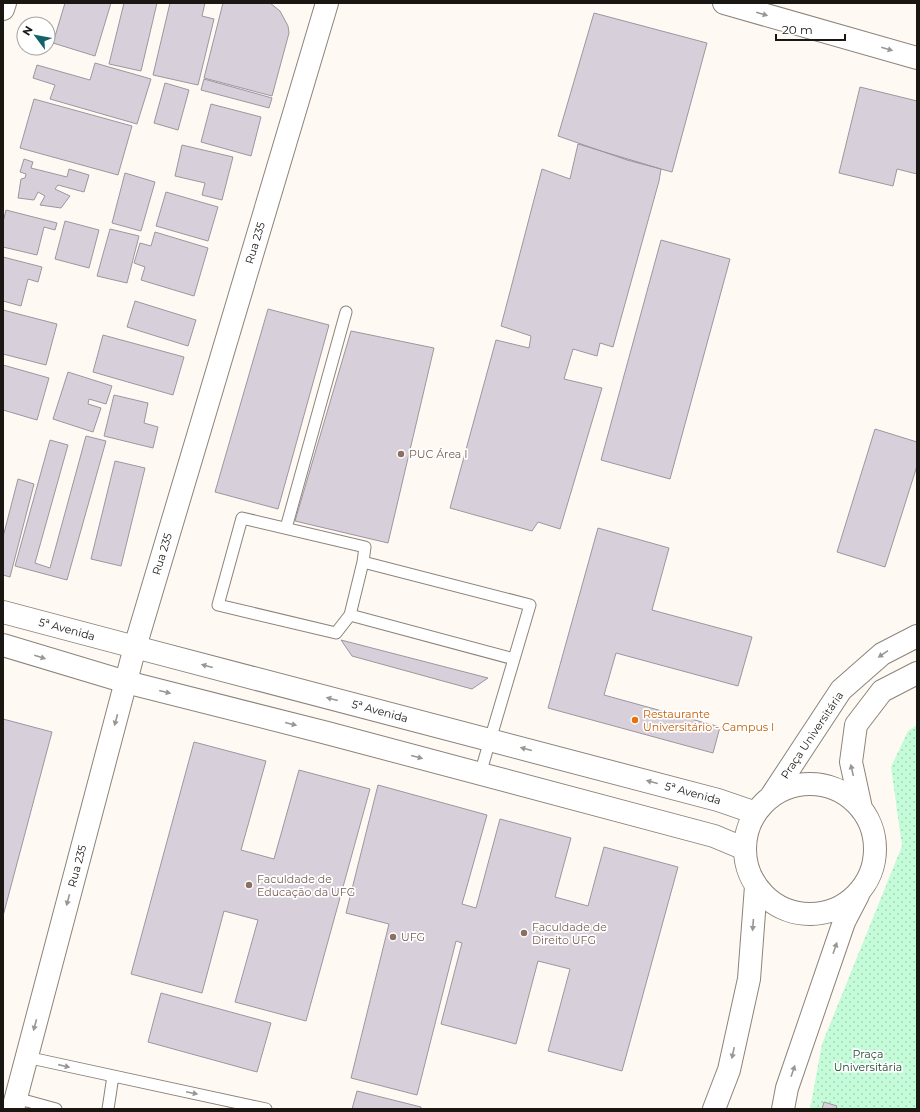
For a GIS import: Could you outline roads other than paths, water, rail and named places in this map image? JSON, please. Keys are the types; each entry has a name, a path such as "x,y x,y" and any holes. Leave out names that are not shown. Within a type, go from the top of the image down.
{"main road":[{"path":"3,9 5,3"},
{"name":"Rua 235","path":"15,1104 134,647 327,3"},
{"path":"724,3 917,58"},
{"name":"5ª Avenida","path":"3,612 718,800 763,805"},
{"name":"Praça Universitária","path":"763,805 841,690 882,654 917,636"},
{"path":"3,645 126,682 327,733 714,836 745,849"},
{"path":"861,808 851,762 856,725 882,690 917,673"},
{"path":"783,1109 787,1088 844,922 858,894 869,879 875,861 876,842 871,824 861,808 846,794 828,786 808,784 788,788 763,805 748,830 745,849 746,862 750,875 756,886 769,901 786,911 805,915 825,914 843,906 858,894"},
{"path":"714,1109 729,1070 749,979 756,886"}],"lane":[{"path":"286,528 346,312"},
{"path":"242,518 286,528 365,547 363,562 350,615 336,633 218,605 242,518"},
{"path":"363,562 530,605 480,774"},
{"path":"350,615 514,659"},
{"path":"26,1057 266,1109"},
{"path":"108,1109 113,1076"},
{"path":"15,1104 56,1109"}],"place":[{"name":"PUC Área I","path":"401,454"},
{"name":"Restaurante Universitário - Campus I","path":"635,720"},
{"name":"Faculdade de Educação da UFG","path":"249,885"},
{"name":"Faculdade de Direito UFG","path":"524,933"},
{"name":"UFG","path":"393,937"}]}
